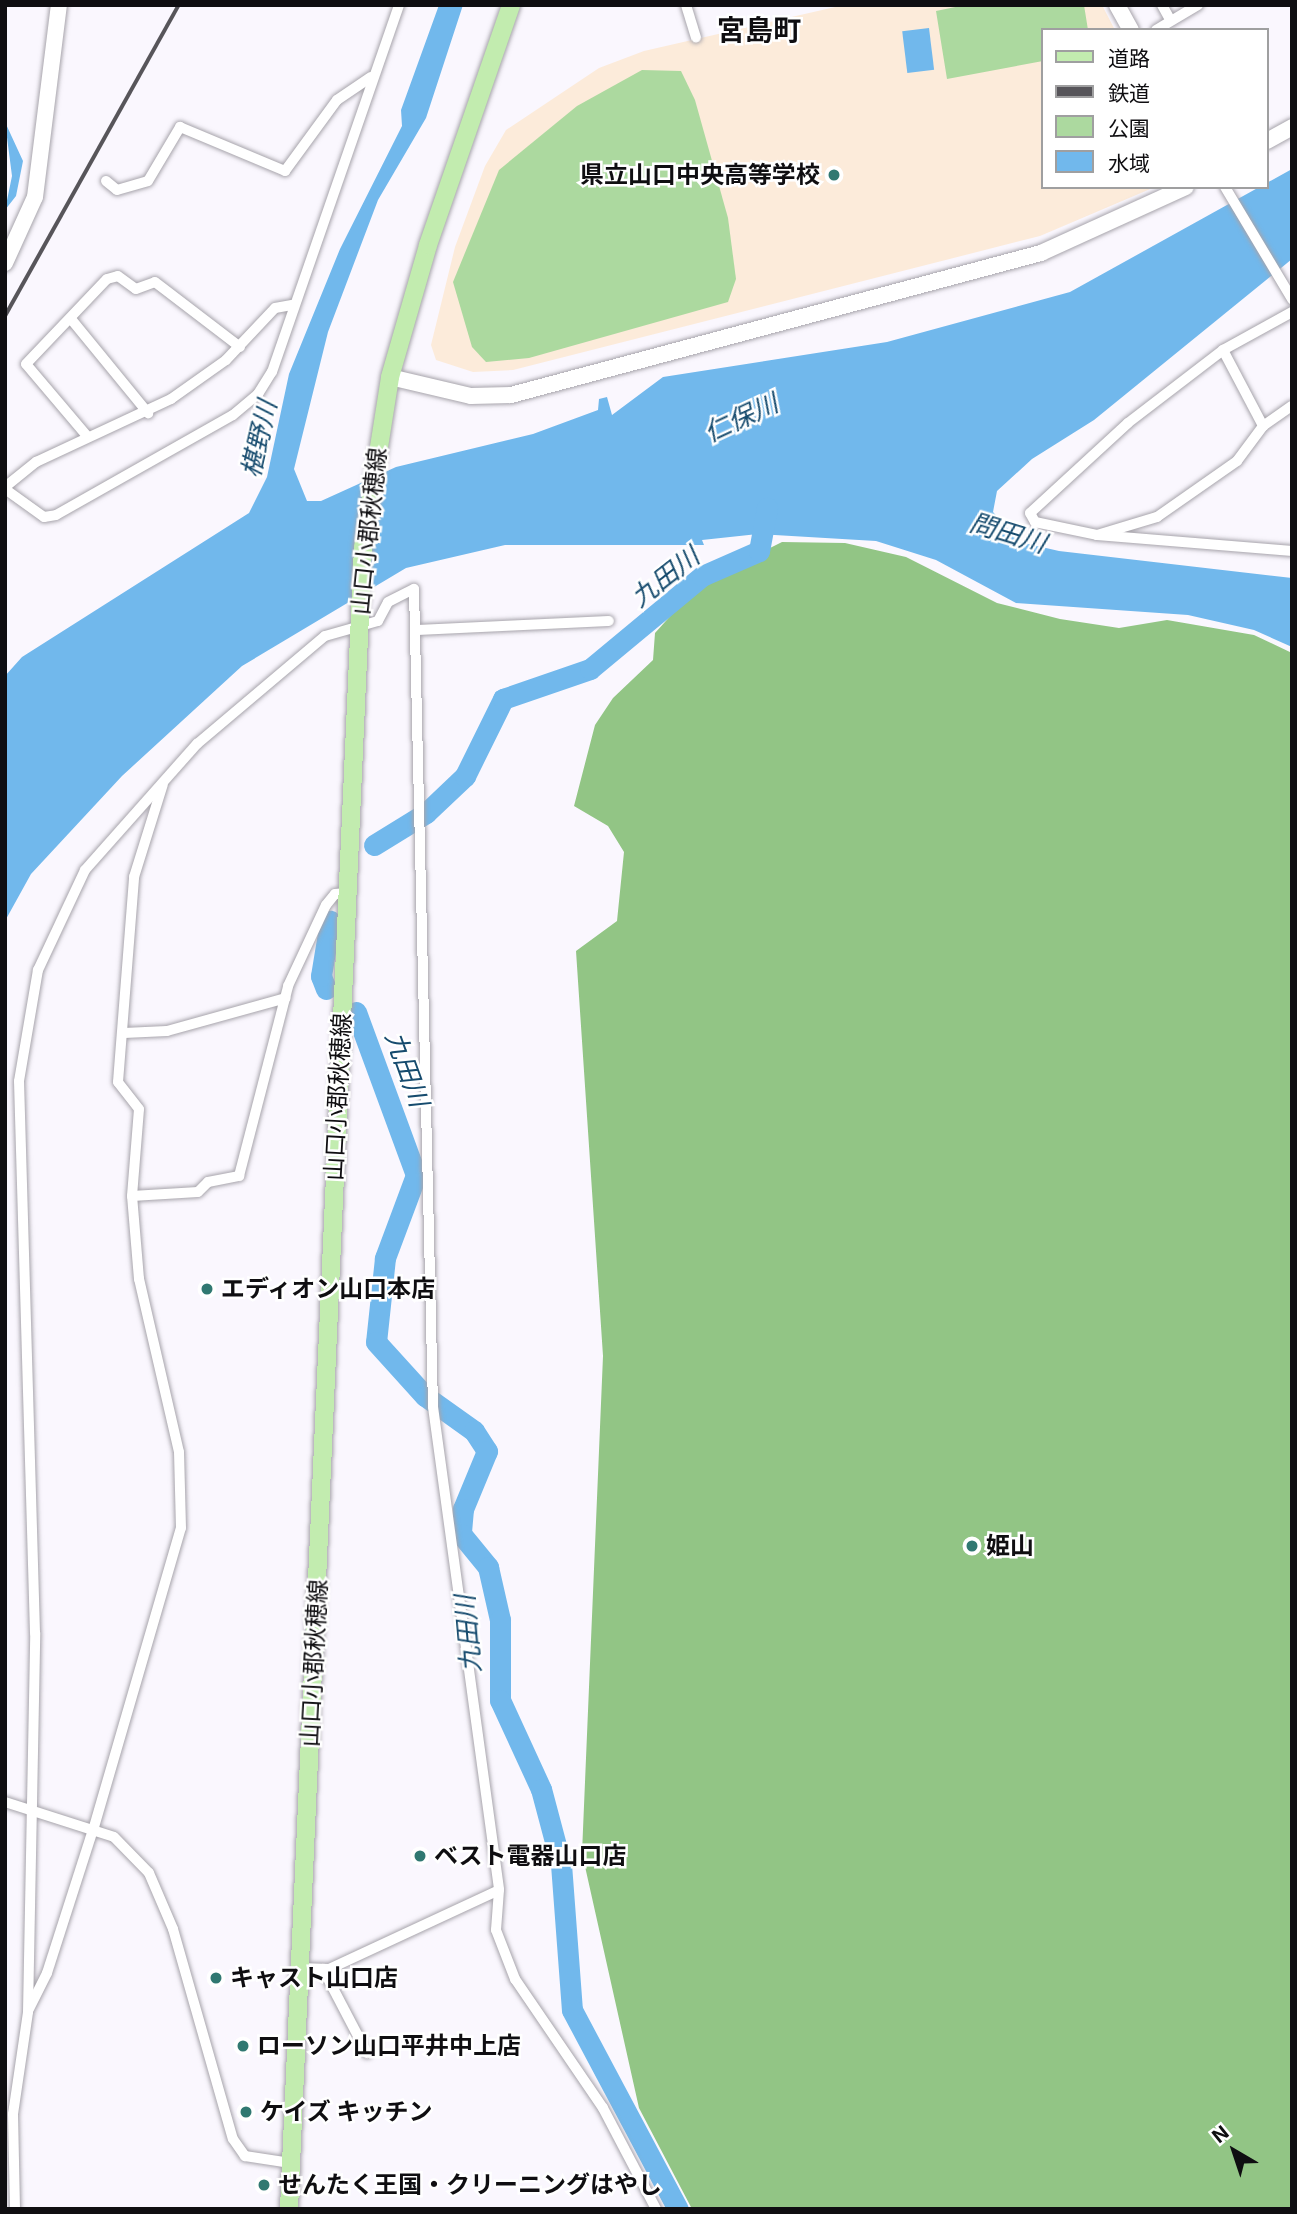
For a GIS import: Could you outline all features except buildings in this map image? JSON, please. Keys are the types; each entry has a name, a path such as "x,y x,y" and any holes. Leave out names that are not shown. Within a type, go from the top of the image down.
{"main road":[{"name":"山口小郡秋穂線","path":"289,2209 360,622 381,422 390,377 428,245 510,5"}],"street":[{"path":"5,263 34,197 59,5"},
{"path":"292,305 275,308 240,346 148,412 87,436 5,488 44,517 56,515 233,415 272,372 292,305 398,5"},
{"path":"686,5 696,38"},
{"path":"1117,5 1131,28"},
{"path":"1163,5 1171,20"},
{"path":"1159,28 1198,5"},
{"path":"106,181 117,190 148,181 180,127 285,171 337,100 371,77"},
{"path":"1269,140 1292,127"},
{"path":"390,377 471,396 511,395 1041,253 1182,189"},
{"path":"1226,189 1292,299"},
{"path":"87,436 26,364 107,279 118,276 136,289 155,282 240,346"},
{"path":"1292,312 1223,350 1030,513 1035,522 1097,535 1292,551"},
{"path":"71,319 148,412"},
{"path":"1223,350 1263,426"},
{"path":"1097,535 1157,517 1237,461 1263,426 1292,407"},
{"path":"15,2209 14,2077 27,2012 36,1633 19,1081 38,970 59,919 111,836 165,778 303,652 325,636 360,622 378,621 388,602 414,589 433,1407 499,1890 496,1930 514,1979 603,2108 656,2209"},
{"path":"417,630 609,621"},
{"path":"27,2012 47,1973 94,1827 181,1528 180,1452 139,1279 132,1196 139,1109 120,1091 134,877 165,778"},
{"path":"132,1196 198,1192 208,1182 239,1176 286,998 326,905 335,894 346,893"},
{"path":"124,1033 167,1031 213,1013 286,998"},
{"path":"5,1802 33,1807 94,1827 134,1855 162,1898 233,2139 245,2156 290,2163"},
{"path":"299,1968 323,1969 499,1890"},
{"path":"323,1969 367,2053"}],"shaded area":[{"path":"844,5 1102,5 1114,28 1042,28 1042,189 1150,189 1040,236 513,370 473,372 436,360 431,345 455,247 485,166 506,130 599,68 644,51"}],"green space":[{"path":"965,5 1084,5 1088,28 1042,28 1042,61 947,79 936,11"},
{"path":"642,70 681,71 695,100 728,218 736,279 728,302 529,358 486,362 472,347 453,282 499,170 577,106"},
{"path":"782,542 845,543 906,557 997,603 1060,619 1119,628 1167,620 1254,635 1292,653 1292,2209 692,2209 639,2108 582,1853 603,1356 576,951 617,921 624,852 608,826 574,806 595,725 613,698 653,660 655,633 701,582"}],"water":[{"path":"439,5 463,5 426,118 378,200 328,332 294,469 307,501 321,501 396,467 533,434 598,410 599,399 607,397 612,415 663,377 887,342 1070,292 1256,189 1269,189 1269,182 1292,169 1292,259 1094,420 1032,459 997,491 993,512 1020,542 1059,551 1292,578 1292,647 1254,630 1188,615 1016,603 936,560 876,541 758,534 702,540 704,545 505,545 406,568 242,666 122,776 31,874 5,921 5,676 22,657 249,513 267,477 289,374 340,249 402,126 401,110"},
{"path":"929,28 934,70 907,73 902,31"},
{"path":"5,122 23,161 16,196 5,210 12,176"}],"waterway":[{"name":"九田川","path":"374,845 426,813 465,776 503,699 590,669 702,576 759,551 767,508"},
{"name":"九田川","path":"326,989 321,976 330,921"},
{"name":"九田川","path":"356,1012 416,1175 385,1258 376,1342 425,1396 474,1431 487,1451 463,1509 461,1534 488,1567 500,1620 500,1700 541,1789 561,1864 572,2010 678,2209"}],"railway":[{"path":"5,316 179,5"}],"place":[{"name":"県立山口中央高等学校","path":"834,175"},
{"name":"エディオン山口本店","path":"207,1289"},
{"name":"姫山","path":"972,1546"},
{"name":"ベスト電器山口店","path":"420,1856"},
{"name":"キャスト山口店","path":"216,1978"},
{"name":"ローソン山口平井中上店","path":"243,2046"},
{"name":"ケイズ キッチン","path":"246,2112"},
{"name":"せんたく王国・クリーニングはやし","path":"264,2185"}],"district":[{"name":"宮島町","path":"759,30"}],"water label":[{"name":"仁保川","path":"741,418"},
{"name":"椹野川","path":"259,439"},
{"name":"問田川","path":"1008,533"}]}
